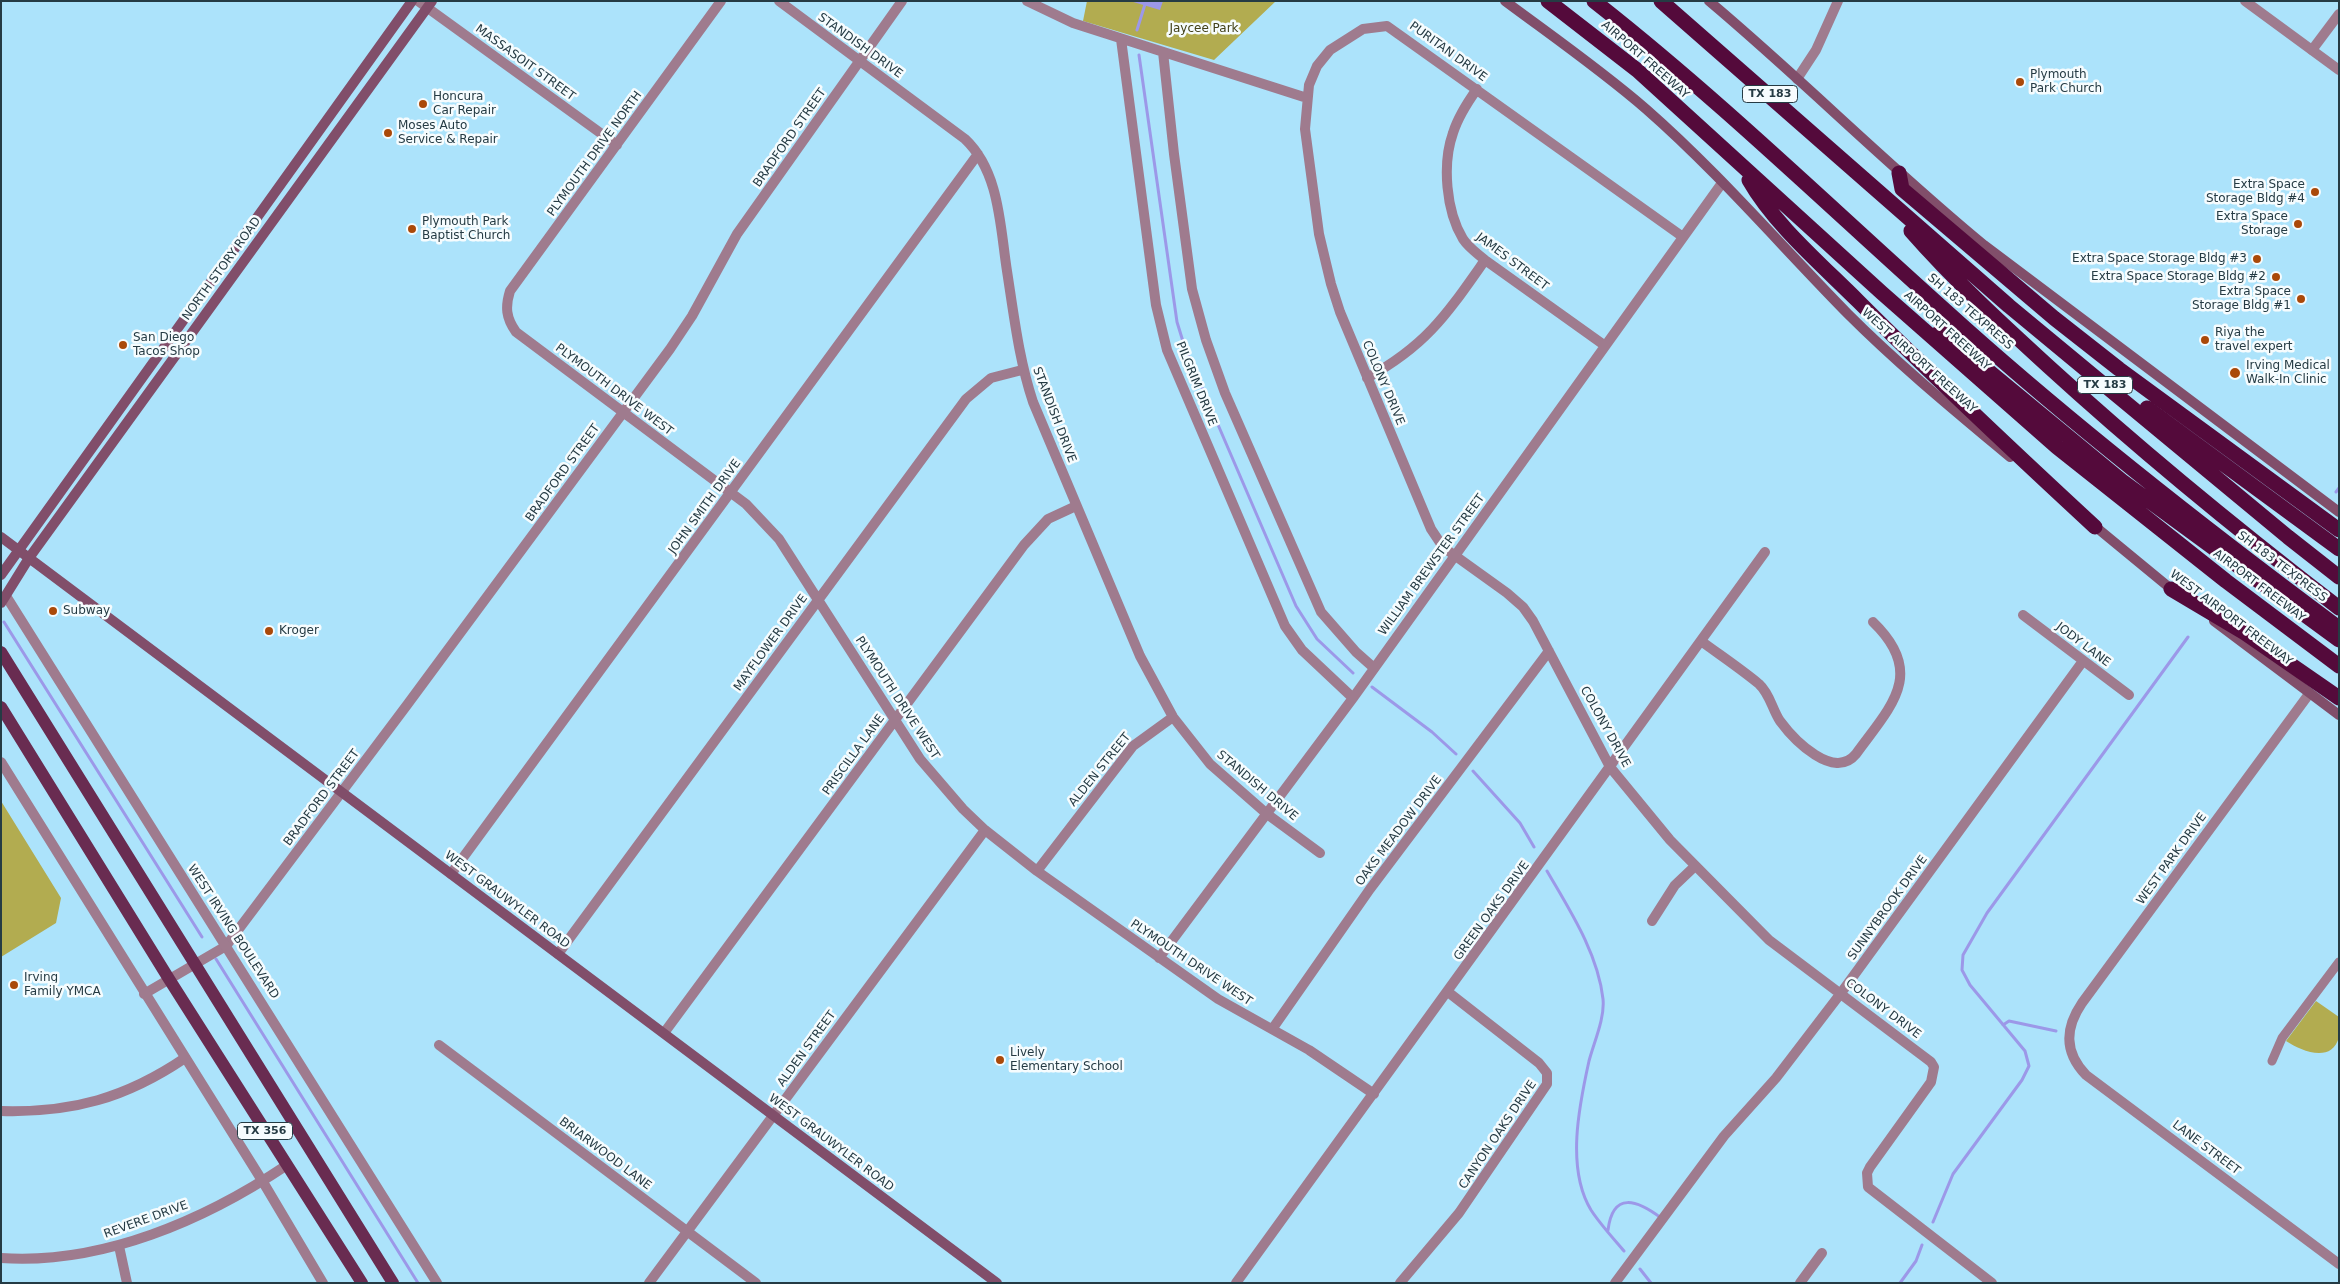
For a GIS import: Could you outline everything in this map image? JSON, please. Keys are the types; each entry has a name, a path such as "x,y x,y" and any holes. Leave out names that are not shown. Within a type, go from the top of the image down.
{"highway":[{"name":"AIRPORT FREEWAY","path":"1548,1 1637,70 1882,293 2057,447 2226,581 2339,666"},
{"name":"SH 183 TEXPRESS","path":"1594,1 1646,42 1738,122 1967,330 2055,405 2228,546 2339,628"},
{"name":"SH 183 TEXPRESS","path":"1608,1 1685,64 1956,308 2034,375 2183,498 2339,619"},
{"name":"TX 183","path":"1661,1 1766,91 1876,190 2099,380 2339,577"},
{"path":"1742,167 1762,202 1832,276 1964,406 2095,526"},
{"path":"1899,173 1902,189 2054,318 2119,369 2339,530"},
{"path":"1876,190 1930,254 2019,340 2116,428 2257,545 2339,608"},
{"path":"1882,293 1923,317 2122,481 2339,640"},
{"path":"2099,380 2123,390 2339,549"},
{"path":"2171,589 2245,633 2339,698"}],"main road":[{"name":"NORTH STORY ROAD","path":"1,575 412,1"},
{"name":"WEST AIRPORT FREEWAY","path":"1505,1 1606,76 1647,110 1722,183 1896,360 2171,589 2339,715"},
{"path":"1709,1 1798,79 1899,173 1984,245 2339,512"},
{"name":"NORTH STORY ROAD","path":"4,599 29,558 429,4"},
{"path":"228,258 240,266"},
{"name":"WEST GRAUWYLER ROAD","path":"1,537 997,1283"},
{"name":"TX 356","path":"1,652 393,1283"},
{"name":"TX 356","path":"1,707 169,980 362,1283"}],"street":[{"name":"MASSASOIT STREET","path":"418,1 429,4 617,145"},
{"name":"PLYMOUTH DRIVE NORTH","path":"512,326 506,312 510,291 721,1"},
{"name":"STANDISH DRIVE","path":"779,1 965,139 978,154 994,191 1022,370 1033,402 1140,656 1173,717 1210,764 1267,814 1320,853"},
{"name":"BRADFORD STREET","path":"226,946 623,413 692,316 737,234 902,1"},
{"path":"1028,1 1073,23 1307,98"},
{"path":"1798,79 1820,43 1838,1"},
{"path":"2246,1 2339,70"},
{"path":"2312,50 2339,14"},
{"name":"PURITAN DRIVE","path":"1307,98 1309,85 1317,66 1330,50 1363,29 1387,26 1683,237"},
{"name":"PILGRIM DRIVE","path":"1121,39 1156,305 1167,350 1285,626 1302,650 1353,698"},
{"name":"PILGRIM DRIVE","path":"1163,52 1192,289 1206,340 1225,393 1321,612 1356,652 1374,668"},
{"name":"JAMES STREET","path":"1477,89 1461,113 1452,135 1448,178 1452,209 1459,231 1469,247 1485,260 1604,345"},
{"name":"COLONY DRIVE","path":"1307,98 1305,129 1318,234 1325,264 1340,312 1431,529 1443,547 1523,607 1549,651 1610,767 1670,840 1768,940 1931,1062 1934,1067 1931,1082 1870,1167 1867,1172 1868,1187 1992,1283"},
{"name":"JOHN SMITH DRIVE","path":"451,874 978,154"},
{"name":"WILLIAM BREWSTER STREET","path":"1159,958 1353,698 1604,345 1722,183"},
{"path":"1367,378 1398,360 1426,337 1446,316 1485,260"},
{"name":"PLYMOUTH DRIVE WEST","path":"512,326 516,332 731,493 771,529 819,599 920,759 936,780 985,830 1037,871 1218,999 1244,1015 1273,1028 1374,1094"},
{"name":"MAYFLOWER DRIVE","path":"558,954 966,399 991,378 1022,370"},
{"name":"PRISCILLA LANE","path":"664,1033 1040,527 1053,516 1076,506"},
{"name":"GREEN OAKS DRIVE","path":"1236,1283 1766,552"},
{"name":"WEST IRVING BOULEVARD","path":"4,599 226,946 437,1283"},
{"name":"JODY LANE","path":"2023,615 2129,695"},
{"path":"1701,641 1760,685 1768,695 1779,720 1796,740 1819,756 1838,765 1848,762 1856,754 1899,691 1896,651 1884,633 1873,622"},
{"name":"OAKS MEADOW DRIVE","path":"1273,1028 1376,882 1549,651"},
{"name":"SUNNYBROOK DRIVE","path":"1614,1283 1724,1136 1776,1078 1841,993 2083,661"},
{"name":"WEST PARK DRIVE","path":"2069,1044 2070,1024 2082,1002 2309,694"},
{"name":"ALDEN STREET","path":"1037,871 1133,746 1173,717"},
{"path":"1,762 263,1182 323,1283"},
{"name":"ALDEN STREET","path":"649,1283 985,830"},
{"path":"1652,921 1675,885 1695,866"},
{"path":"144,994 226,946"},
{"path":"2272,1061 2282,1038 2339,962"},
{"name":"CANYON OAKS DRIVE","path":"1400,1283 1459,1213 1547,1084 1548,1077 1544,1068 1448,992"},
{"name":"LANE STREET","path":"2069,1044 2074,1061 2086,1075 2339,1264"},
{"name":"BRIARWOOD LANE","path":"439,1045 756,1283"},
{"path":"1,1111 38,1112 72,1108 106,1099 158,1076 185,1058"},
{"name":"REVERE DRIVE","path":"1,1258 83,1253 119,1246 190,1218 263,1182 287,1165"},
{"path":"119,1246 127,1283"},
{"path":"1800,1283 1822,1253"}],"green space":[{"name":"Jaycee Park","path":"1087,1 1276,1 1214,60 1083,21"},
{"path":"1,801 61,898 56,923 1,957"},
{"path":"2316,1001 2339,1017 2339,1037 2330,1050 2323,1053 2308,1051 2286,1041"}],"shaded area":[{"path":"1130,1 1163,1 1160,10"}],"waterway":[{"path":"1137,30 1146,1"},
{"path":"1139,55 1177,322 1185,348 1296,606 1317,639 1353,673"},
{"path":"2336,492 2339,488"},
{"path":"4,622 202,937"},
{"path":"1933,1222 1953,1174 2022,1080 2029,1066 2025,1051 1970,985 1962,970 1963,955 1987,913 2188,637"},
{"path":"1372,687 1432,732 1456,754"},
{"path":"1473,771 1520,823 1534,847"},
{"path":"1547,871 1589,948 1600,982 1603,999 1602,1014 1589,1061 1582,1098 1577,1137 1577,1157 1583,1194 1602,1226 1624,1251"},
{"path":"216,959 418,1283"},
{"path":"2003,1025 2009,1021 2056,1031"},
{"path":"1608,1230 1615,1209 1621,1204 1635,1204 1661,1218"},
{"path":"1900,1283 1916,1261 1922,1245"},
{"path":"1640,1269 1651,1283"}],"place":[{"name":"Plymouth Park Church","path":"2020,82"},
{"name":"Honcura Car Repair","path":"423,104"},
{"name":"Moses Auto Service & Repair","path":"388,133"},
{"name":"Extra Space Storage Bldg #4","path":"2315,192"},
{"name":"Extra Space Storage","path":"2298,224"},
{"name":"Plymouth Park Baptist Church","path":"412,229"},
{"name":"Extra Space Storage Bldg #3","path":"2257,259"},
{"name":"Extra Space Storage Bldg #2","path":"2276,277"},
{"name":"Extra Space Storage Bldg #1","path":"2301,299"},
{"name":"Riya the travel expert","path":"2205,340"},
{"name":"San Diego Tacos Shop","path":"123,345"},
{"name":"Irving Medical Walk-In Clinic","path":"2235,373"},
{"name":"Subway","path":"53,611"},
{"name":"Kroger","path":"269,631"},
{"name":"Irving Family YMCA","path":"14,985"},
{"name":"Lively Elementary School","path":"1000,1060"}]}
